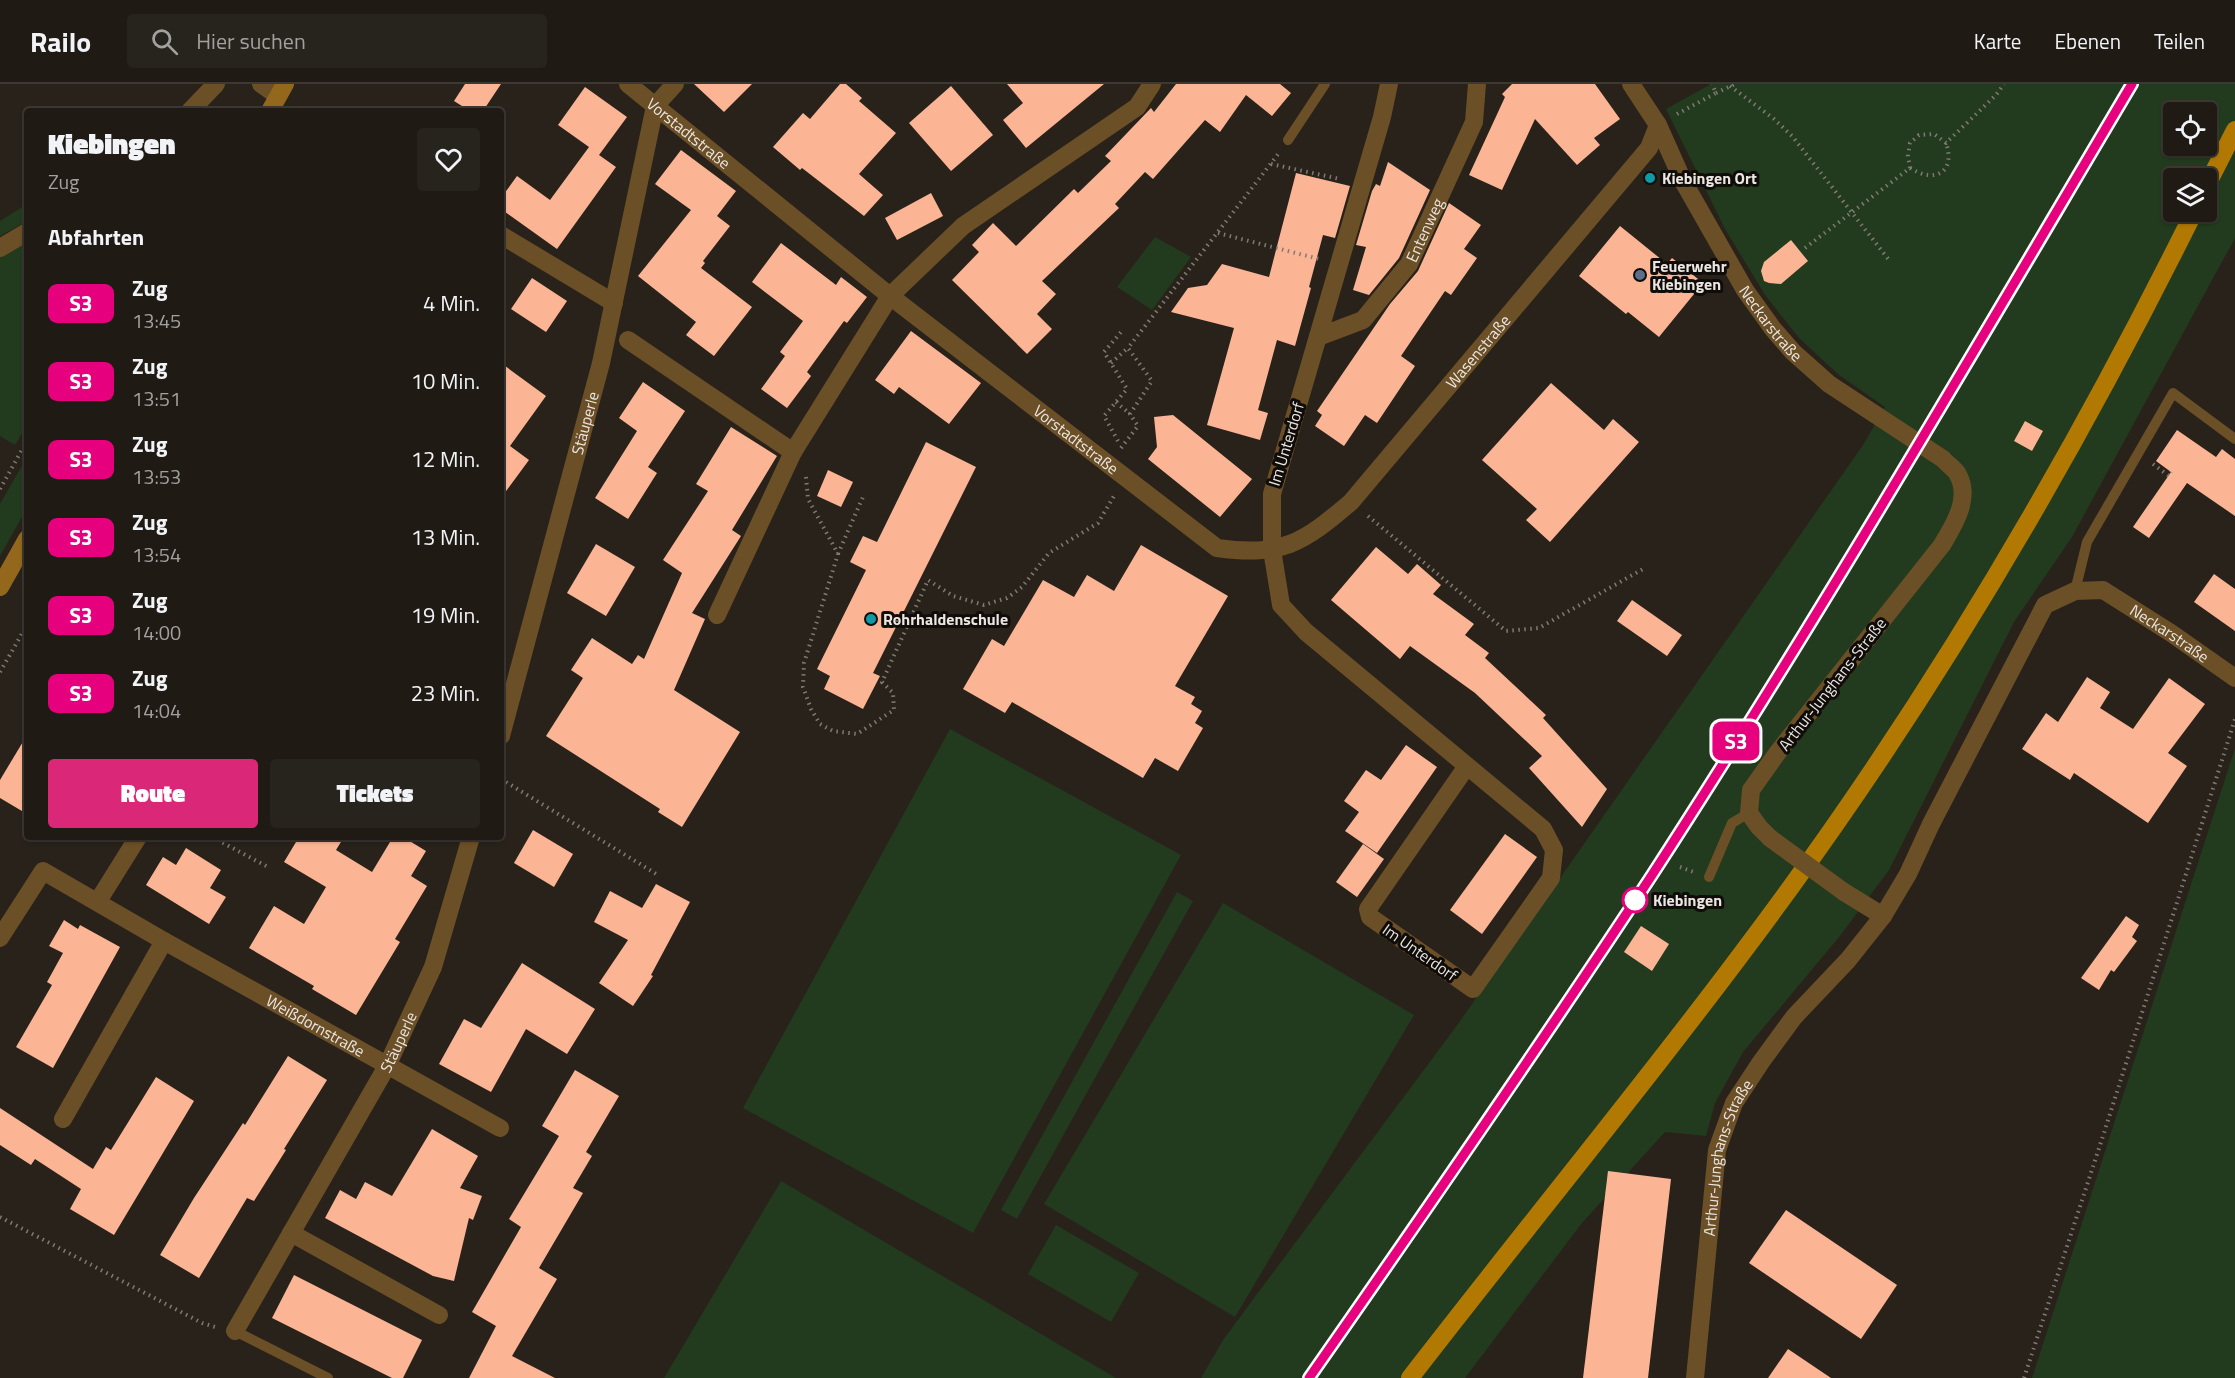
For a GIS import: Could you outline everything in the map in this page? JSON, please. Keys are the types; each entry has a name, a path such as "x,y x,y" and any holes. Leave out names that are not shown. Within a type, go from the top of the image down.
{"main road":[{"path":"2216,168 2235,130"},
{"path":"1410,1378 1651,1071 1788,891 1868,777 2007,560 2144,312 2189,222"}],"street":[{"path":"193,108 216,84"},
{"path":"261,84 278,97"},
{"name":"Vorstadtstraße","path":"628,84 890,296 1127,476 1217,548 1246,552 1272,550"},
{"path":"655,106 675,84"},
{"path":"717,615 793,452 890,296 963,226 1137,107 1152,84"},
{"name":"Im Unterdorf","path":"1389,84 1382,117 1272,494 1272,550 1281,606 1306,632 1543,829 1554,850 1551,878 1473,989 1370,917 1368,909 1467,766"},
{"name":"Entenweg","path":"1318,337 1363,320 1409,264 1474,122 1477,84"},
{"name":"Neckarstraße","path":"1631,84 1658,125 1683,181 1745,290 1793,352 1829,384 1929,450 1957,472"},
{"name":"Stäuperle","path":"504,715 509,680 601,363 655,106"},
{"name":"Wasenstraße","path":"1272,550 1297,541 1321,528 1351,502 1649,148 1658,125"},
{"path":"0,248 24,233"},
{"path":"504,238 614,303"},
{"path":"628,340 793,452"},
{"name":"Arthur-Junghans-Straße","path":"1749,813 1750,790 1952,530 1962,505 1963,486 1957,472"},
{"path":"0,587 24,544"},
{"name":"Neckarstraße","path":"2075,591 2103,590 2171,633 2235,678"},
{"name":"Arthur-Junghans-Straße","path":"1695,1378 1717,1150 1734,1103 1794,1017 1848,960 1883,916 1908,874 1931,824 2045,605 2075,591"},
{"path":"1749,813 1770,838 1844,892 1883,916"},
{"path":"98,901 136,840"},
{"name":"Stäuperle","path":"236,1331 387,1066 433,967 470,840"},
{"name":"Weißdornstraße","path":"0,939 43,871 500,1128"},
{"path":"63,1119 164,941"},
{"path":"291,1233 439,1315"}],"lane":[{"path":"1288,140 1325,84"},
{"path":"2075,591 2086,542 2173,393 2235,439"},
{"path":"1709,877 1732,824 1749,813"},
{"path":"236,1331 328,1378"}],"path":[{"path":"1712,84 1716,93"},
{"path":"1946,143 1996,95 2004,84"},
{"path":"1658,125 1732,85 1792,136 1889,260"},
{"path":"1934,134 1946,143 1950,156 1945,169 1936,176 1922,175 1910,168 1908,156 1910,143 1919,135 1934,134"},
{"path":"1111,363 1128,348 1288,140"},
{"path":"1271,164 1363,183"},
{"path":"1805,248 1910,168"},
{"path":"1218,233 1339,264"},
{"path":"862,497 837,554 804,663 803,687 811,709 820,724 833,731 857,734 894,710 893,693 882,682 928,580 953,596 984,605 1007,598 1022,587 1049,553 1098,523 1127,476 1121,447 1104,416 1127,389 1104,352 1122,331"},
{"path":"1128,348 1152,381 1130,414"},
{"path":"1116,402 1130,414 1138,426 1121,447"},
{"path":"0,489 24,446"},
{"path":"793,452 806,471 808,499 837,554"},
{"path":"1351,502 1506,631 1539,628 1643,569"},
{"path":"0,672 24,630"},
{"path":"2024,1378 2235,719"},
{"path":"504,781 658,875"},
{"path":"218,840 268,867"},
{"path":"0,1217 202,1323 236,1331"}],"green space":[{"path":"1711,84 2235,84 2235,238 2072,537 2014,622 1889,870 1840,936 1743,1052 1715,1103 1706,1136 1665,1132 1582,1223 1465,1378 1201,1378 1223,1340 1458,1024 1863,445 1885,407 1839,375 1799,338 1765,295 1725,229 1666,109"},
{"path":"24,206 24,223 0,236 0,221"},
{"path":"1155,237 1191,257 1152,310 1117,287"},
{"path":"24,243 24,430 15,445 0,436 0,257"},
{"path":"24,462 24,513 0,556 0,504"},
{"path":"950,729 1181,855 973,1233 743,1108"},
{"path":"2235,748 2235,1378 2032,1378"},
{"path":"1177,892 1193,901 1017,1219 1001,1210"},
{"path":"1223,903 1414,1015 1235,1317 1044,1204"},
{"path":"781,1181 1116,1378 664,1378"},
{"path":"1056,1225 1139,1273 1111,1322 1028,1274"}],"building":[{"path":"465,84 501,84 485,108 465,108 454,101"},
{"path":"694,84 752,84 724,112"},
{"path":"840,84 846,84 862,98 859,101 896,133 859,174 883,195 864,216 802,168 800,170 773,147 803,113 810,119"},
{"path":"1007,84 1104,84 1026,148 1003,120 1023,103"},
{"path":"1176,84 1280,84 1291,93 1272,116 1246,95 1220,132 1205,120 1153,179 1145,172 1115,204 1119,208 1042,281 1056,294 1037,314 1052,329 1027,354 952,280 979,252 972,245 993,223 1016,246 1074,189 1078,193 1111,161 1105,156 1151,108 1154,112"},
{"path":"1512,84 1595,84 1620,119 1594,138 1600,145 1577,165 1535,119 1502,190 1469,175 1505,97 1502,94"},
{"path":"951,86 993,135 951,171 909,123"},
{"path":"585,87 627,117 599,155 616,167 557,249 504,211 504,194 517,176 550,200 589,147 558,125"},
{"path":"681,150 736,191 717,216 730,226 703,261 705,263 701,268 752,307 714,356 686,335 696,322 638,276 691,210 655,184"},
{"path":"1388,162 1430,190 1399,258 1369,295 1353,290 1366,247 1356,245 1372,191 1376,184 1380,186"},
{"path":"1296,173 1350,186 1335,238 1323,235 1295,346 1277,340 1258,410 1268,413 1260,440 1207,425 1234,328 1171,312 1188,288 1207,285 1222,264 1269,277"},
{"path":"931,193 943,216 897,240 885,218"},
{"path":"1449,203 1481,225 1464,249 1477,258 1451,295 1445,291 1401,356 1415,366 1377,423 1365,415 1344,446 1315,426 1322,415 1317,411 1390,304 1418,271"},
{"path":"1620,226 1667,264 1672,258 1703,283 1659,337 1579,276"},
{"path":"1791,240 1808,261 1781,284 1764,281 1761,271 1764,262"},
{"path":"781,243 836,285 841,277 867,297 847,323 844,321 807,372 811,376 787,408 761,389 785,356 780,352 803,321 752,282"},
{"path":"532,278 567,301 546,332 511,309"},
{"path":"911,331 981,383 949,424 899,387 894,394 875,380"},
{"path":"504,365 546,396 510,446 529,460 504,494"},
{"path":"643,382 685,411 648,467 657,473 628,519 595,498 637,431 619,418"},
{"path":"1551,383 1604,430 1613,419 1639,442 1550,542 1526,520 1537,509 1482,460"},
{"path":"1173,415 1252,479 1220,517 1148,459 1157,447 1154,417"},
{"path":"2025,421 2043,431 2032,451 2014,441"},
{"path":"731,427 777,456 732,530 741,536 692,613 705,619 674,690 740,732 682,827 658,812 660,809 546,736 583,678 571,670 592,638 632,664 638,655 644,659 682,573 663,560 708,491 696,484"},
{"path":"2177,430 2216,457 2222,449 2235,459 2235,516 2187,483 2149,538 2133,527 2171,472 2156,461"},
{"name":"Rohrhaldenschule","path":"926,442 976,467 873,673 880,676 863,709 824,689 830,676 817,669 866,570 850,562 863,536 877,542"},
{"path":"828,470 853,482 841,507 817,496"},
{"path":"596,544 635,567 606,616 567,593"},
{"path":"1141,545 1228,596 1175,686 1195,697 1191,704 1202,711 1195,723 1203,728 1178,771 1155,758 1143,778 1012,702 1005,713 963,689 992,639 1004,646 1043,580 1074,597 1087,575 1114,591"},
{"path":"1376,547 1408,574 1417,564 1441,585 1433,594 1474,624 1465,635 1489,653 1485,658 1546,715 1543,718 1607,789 1582,827 1529,768 1542,756 1475,693 1410,646 1400,659 1331,600"},
{"path":"2214,574 2235,589 2235,631 2194,602"},
{"path":"1632,600 1682,635 1667,656 1617,621"},
{"path":"2087,677 2110,692 2100,708 2133,729 2169,678 2205,704 2168,753 2187,766 2148,823 2074,773 2070,780 2022,749 2046,713 2058,722"},
{"path":"24,740 24,812 0,798 0,780"},
{"path":"1406,745 1437,767 1377,853 1345,831 1359,812 1344,801 1366,770 1381,780"},
{"path":"533,830 573,854 554,887 514,863"},
{"path":"1505,834 1537,857 1482,934 1450,910"},
{"path":"297,840 342,840 336,850 372,872 391,840 408,840 426,851 411,876 427,886 395,939 400,942 356,1015 312,989 314,986 249,948 274,906 304,924 326,887 284,862"},
{"path":"1363,844 1384,859 1357,897 1336,882"},
{"path":"186,848 221,870 210,888 226,897 209,924 146,885 163,857 176,865"},
{"path":"656,884 690,902 651,975 653,976 633,1006 599,983 628,940 594,922 610,891 642,908"},
{"path":"2126,916 2139,925 2132,937 2137,941 2114,972 2111,970 2099,990 2081,978"},
{"path":"64,920 78,929 80,925 120,947 53,1068 16,1047 52,985 47,982 63,953 49,946"},
{"path":"1641,926 1669,944 1652,971 1624,952"},
{"path":"522,963 595,1009 567,1054 526,1029 491,1092 439,1064 464,1019 481,1028"},
{"path":"288,1056 327,1080 254,1201 247,1198 199,1278 160,1255 194,1198 243,1123 245,1125"},
{"path":"575,1070 619,1096 586,1152 592,1156 573,1188 583,1193 539,1268 557,1279 512,1356 555,1378 469,1378 496,1326 472,1312 521,1227 509,1219 559,1136 542,1126"},
{"path":"156,1077 194,1101 114,1235 70,1209 81,1189 35,1159 31,1165 0,1145 0,1108 93,1169 106,1147 111,1150"},
{"path":"432,1129 478,1156 460,1188 482,1196 473,1220 469,1218 454,1281 433,1276 325,1218 340,1190 356,1199 365,1182 392,1196"},
{"path":"1608,1171 1671,1179 1648,1378 1583,1378"},
{"path":"1786,1210 1897,1285 1861,1339 1749,1263"},
{"path":"294,1275 422,1340 403,1378 392,1378 272,1318"},
{"path":"1788,1349 1831,1378 1768,1378"}],"railway":[{"path":"1309,1378 1512,1084 1695,807 1858,546 2132,84"}],"train":[{"name":"S3","path":"1309,1378 1512,1084 1695,807 1858,546 2132,84"}],"place":[{"name":"Kiebingen Ort","path":"1650,178"},
{"name":"Feuerwehr Kiebingen","path":"1640,275"},
{"name":"Rohrhaldenschule","path":"871,619"},
{"name":"Kiebingen","path":"1635,900"}]}
